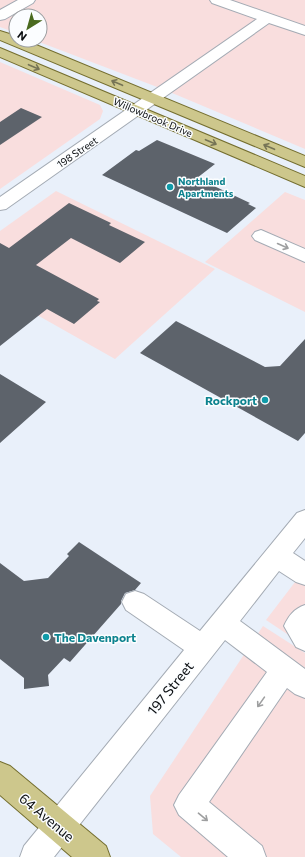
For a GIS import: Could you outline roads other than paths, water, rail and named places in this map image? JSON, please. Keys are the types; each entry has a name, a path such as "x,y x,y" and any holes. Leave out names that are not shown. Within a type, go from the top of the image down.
{"main road":[{"name":"Willowbrook Drive","path":"0,35 305,162"},
{"name":"Willowbrook Drive","path":"0,52 305,182"},
{"name":"64 Avenue","path":"0,776 95,857"}],"street":[{"path":"0,16 28,0"},
{"path":"218,0 305,31"},
{"name":"198 Street","path":"0,205 267,18"},
{"path":"261,236 305,256"},
{"name":"197 Street","path":"35,857 305,520"},
{"path":"276,556 305,574"},
{"path":"135,602 202,648"},
{"path":"305,616 297,626 305,639"},
{"path":"222,623 294,678 189,805 252,857"}],"place":[{"name":"Northland Apartments","path":"170,187"},
{"name":"Rockport","path":"265,400"},
{"name":"The Davenport","path":"46,637"}]}
